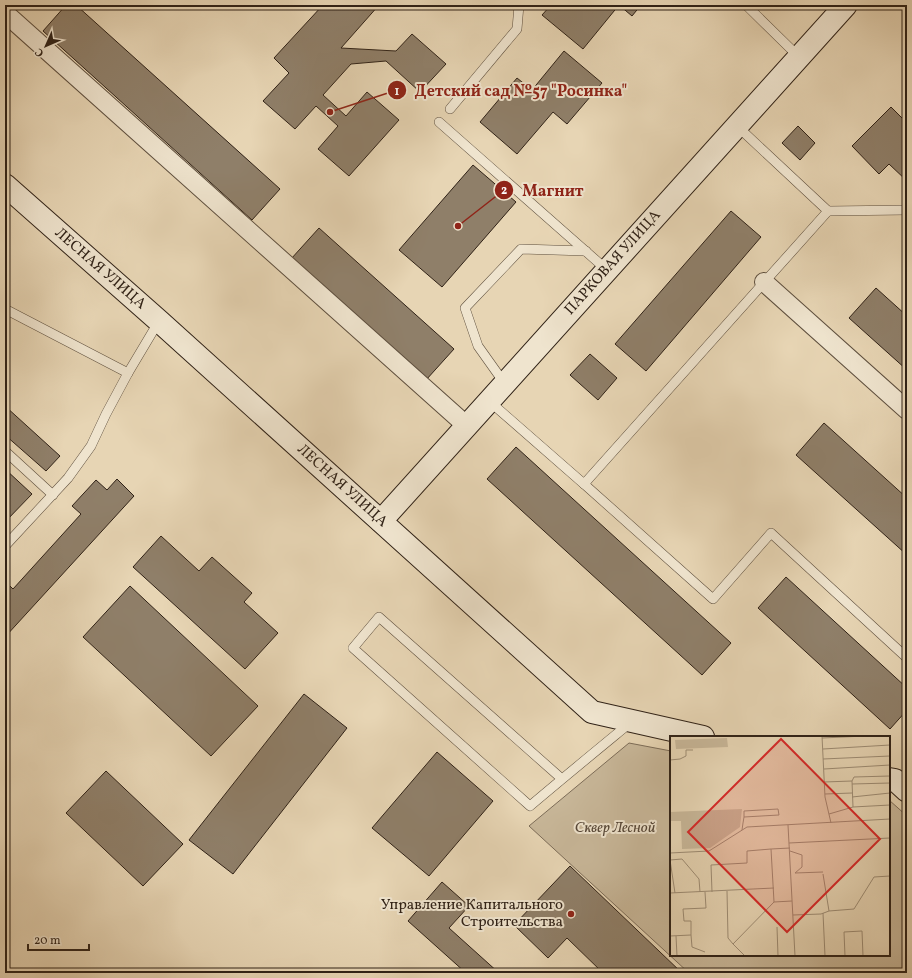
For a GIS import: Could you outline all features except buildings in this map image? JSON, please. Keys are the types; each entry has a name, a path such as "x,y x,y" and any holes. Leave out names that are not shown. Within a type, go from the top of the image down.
{"main road":[{"name":"ПАРКОВАЯ УЛИЦА","path":"381,521 846,5"},
{"name":"ЛЕСНАЯ УЛИЦА","path":"5,185 159,321 592,712 699,736"},
{"path":"890,778 895,780 907,791"}],"street":[{"path":"5,13 467,426"},
{"path":"764,282 907,410"}],"lane":[{"path":"450,109 517,29 519,5"},
{"path":"746,5 800,56"},
{"path":"439,122 607,270"},
{"path":"737,126 828,211 907,210"},
{"path":"584,484 828,211"},
{"path":"505,384 478,346 465,308 521,249 586,251"},
{"path":"5,309 128,373"},
{"path":"5,546 68,478 91,446 128,373 159,321"},
{"path":"489,401 713,599 771,533 907,658"},
{"path":"5,451 53,495"},
{"path":"562,779 379,618 353,648 530,806 632,721"}],"green space":[{"name":"Сквер Лесной","path":"629,743 670,751 670,956 529,826"},
{"name":"Сквер Лесной","path":"890,801 907,816 907,973 689,973 670,956 890,956"}],"place":[{"name":"Детский сад №57 \"Росинка\"","path":"330,112"},
{"name":"Магнит","path":"458,226"},
{"name":"Управление Капитального Строительства","path":"571,914"}]}
